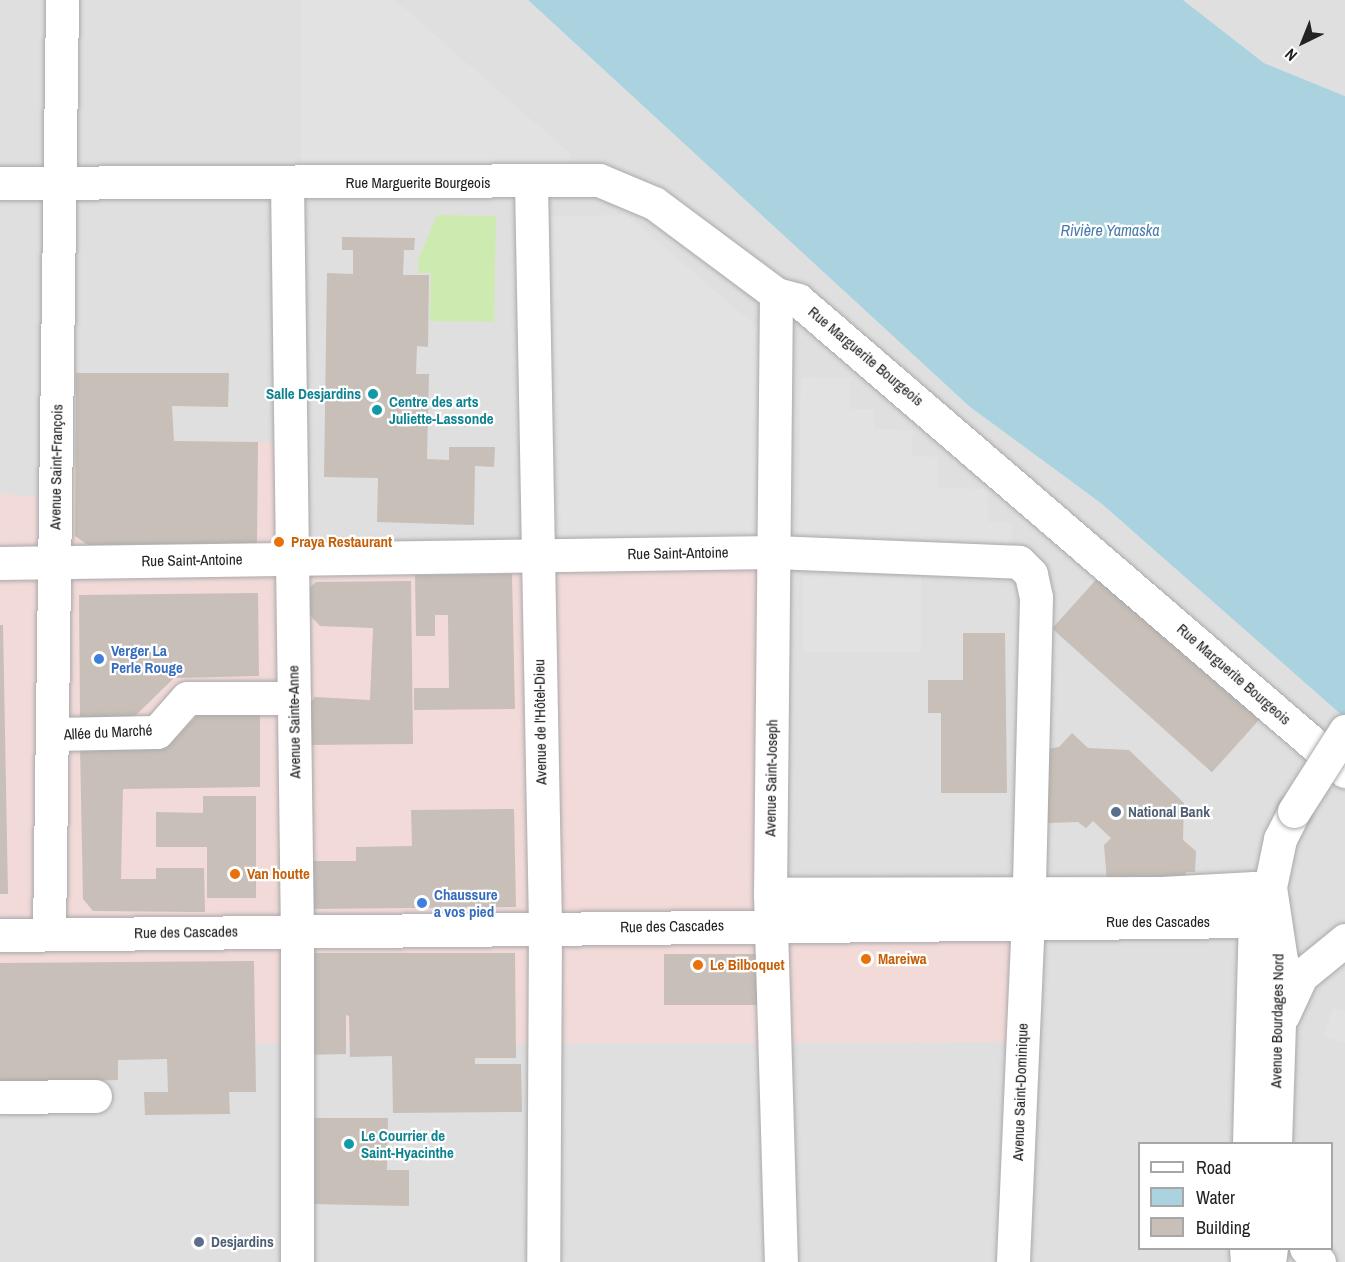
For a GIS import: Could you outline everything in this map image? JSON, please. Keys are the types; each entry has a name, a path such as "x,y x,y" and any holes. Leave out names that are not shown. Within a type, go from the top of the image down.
{"street":[{"name":"Avenue Saint-François","path":"49,934 62,0"},
{"name":"Rue Marguerite Bourgeois","path":"0,183 531,183 599,180 654,203 776,294 798,300 910,393 1345,771"},
{"name":"Avenue Sainte-Anne","path":"286,182 297,931 297,1262"},
{"name":"Avenue de l'Hôtel-Dieu","path":"531,183 536,555 545,928 543,1262"},
{"name":"Avenue Saint-Joseph","path":"776,294 770,909 781,1262"},
{"name":"Rue Saint-Antoine","path":"0,563 774,552 1003,559 1019,562 1031,574 1036,597 1028,908"},
{"name":"Allée du Marché","path":"52,734 157,732 188,698 294,698"},
{"path":"1289,820 1345,731"},
{"name":"Rue des Cascades","path":"1258,894 1289,820"},
{"name":"Avenue Bourdages Nord","path":"1250,1142 1258,894 1289,820"},
{"name":"Rue des Cascades","path":"770,909 834,894 1028,908 1213,891 1227,885 1258,894"},
{"name":"Rue des Cascades","path":"0,935 545,928 770,909 1028,908 1258,894"},
{"name":"Avenue Bourdages Nord","path":"1258,894 1281,960 1275,1142"},
{"name":"Avenue Saint-Dominique","path":"1013,1262 1028,908"},
{"path":"1279,1025 1301,976 1345,940"},
{"path":"0,1097 95,1096"},
{"path":"1308,1250 1319,1262"}],"shaded area":[{"path":"0,0 528,0 970,407 1102,504 1345,718 1345,1262 0,1262"},
{"path":"301,0 395,0 572,155 567,180 301,179"},
{"path":"1183,0 1345,0 1345,96 1264,63"},
{"path":"627,215 762,331 763,540 551,540 550,216"},
{"path":"801,377 850,378 850,409 874,409 875,429 913,430 912,456 938,457 938,488 988,489 988,522 1012,522 1011,549 798,544"},
{"path":"291,440 292,558 774,552 770,894 1029,894 1014,1042 306,1044 0,1039 0,493 56,500 56,459"},
{"path":"803,576 921,576 921,652 803,652"},
{"path":"1333,1008 1345,1012 1345,1043 1323,1036"}],"green space":[{"path":"437,215 496,216 494,322 430,321 431,273 418,273 418,260"}],"water":[{"name":"Rivière Yamaska","path":"528,0 1183,0 1264,63 1345,96 1345,718 1102,504 970,407"}],"building":[{"name":"Centre des arts Juliette-Lassonde","path":"342,237 415,238 414,250 404,250 403,275 429,275 428,347 417,346 416,374 429,374 427,459 449,460 449,447 495,447 494,467 475,466 474,525 377,522 378,478 324,477 327,273 353,274 353,250 342,250"},
{"path":"76,373 229,373 228,407 172,406 174,441 258,442 257,543 88,545 75,536"},
{"path":"1103,572 1263,716 1212,772 1052,628"},
{"path":"512,574 515,709 414,710 414,688 449,688 448,615 435,615 435,636 416,636 415,575"},
{"path":"411,581 413,744 306,745 306,708 315,697 370,700 373,628 320,626 309,614 308,589 316,582"},
{"path":"258,593 259,676 174,678 133,718 80,718 79,595"},
{"path":"0,625 3,625 8,894 0,894"},
{"path":"963,633 1005,633 1007,793 941,793 941,713 928,713 928,680 963,680"},
{"path":"203,709 260,709 260,787 123,789 121,879 156,879 156,868 204,868 205,912 93,911 83,899 80,746 168,746"},
{"name":"National Bank","path":"1072,733 1088,748 1129,750 1184,803 1183,840 1196,851 1195,872 1186,872 1184,881 1107,882 1104,845 1111,838 1093,821 1086,828 1078,822 1048,823 1047,749 1059,747"},
{"path":"203,796 256,796 256,898 207,898 207,847 156,847 156,812 203,813"},
{"path":"514,809 516,907 311,909 311,861 356,861 356,847 412,846 411,810"},
{"path":"309,953 515,953 516,1058 475,1058 475,1064 521,1064 522,1112 393,1113 392,1056 350,1057 349,1016 346,1015 346,1054 305,1055"},
{"path":"664,954 761,954 761,1005 664,1005"},
{"path":"254,961 256,1092 229,1092 230,1114 145,1115 144,1092 168,1092 167,1059 118,1060 118,1080 78,1081 0,1092 0,963"},
{"name":"Le Courrier de Saint-Hyacinthe","path":"311,1118 388,1118 387,1170 409,1170 409,1206 310,1204"}],"place":[{"name":"Salle Desjardins","path":"373,394"},
{"name":"Centre des arts Juliette-Lassonde","path":"377,410"},
{"name":"Praya Restaurant","path":"279,542"},
{"name":"Verger La Perle Rouge","path":"99,659"},
{"name":"National Bank","path":"1116,812"},
{"name":"Van houtte","path":"235,874"},
{"name":"Chaussure a vos pied","path":"422,903"},
{"name":"Mareiwa","path":"866,959"},
{"name":"Le Bilboquet","path":"698,965"},
{"name":"Le Courrier de Saint-Hyacinthe","path":"349,1144"},
{"name":"Desjardins","path":"199,1242"}]}
